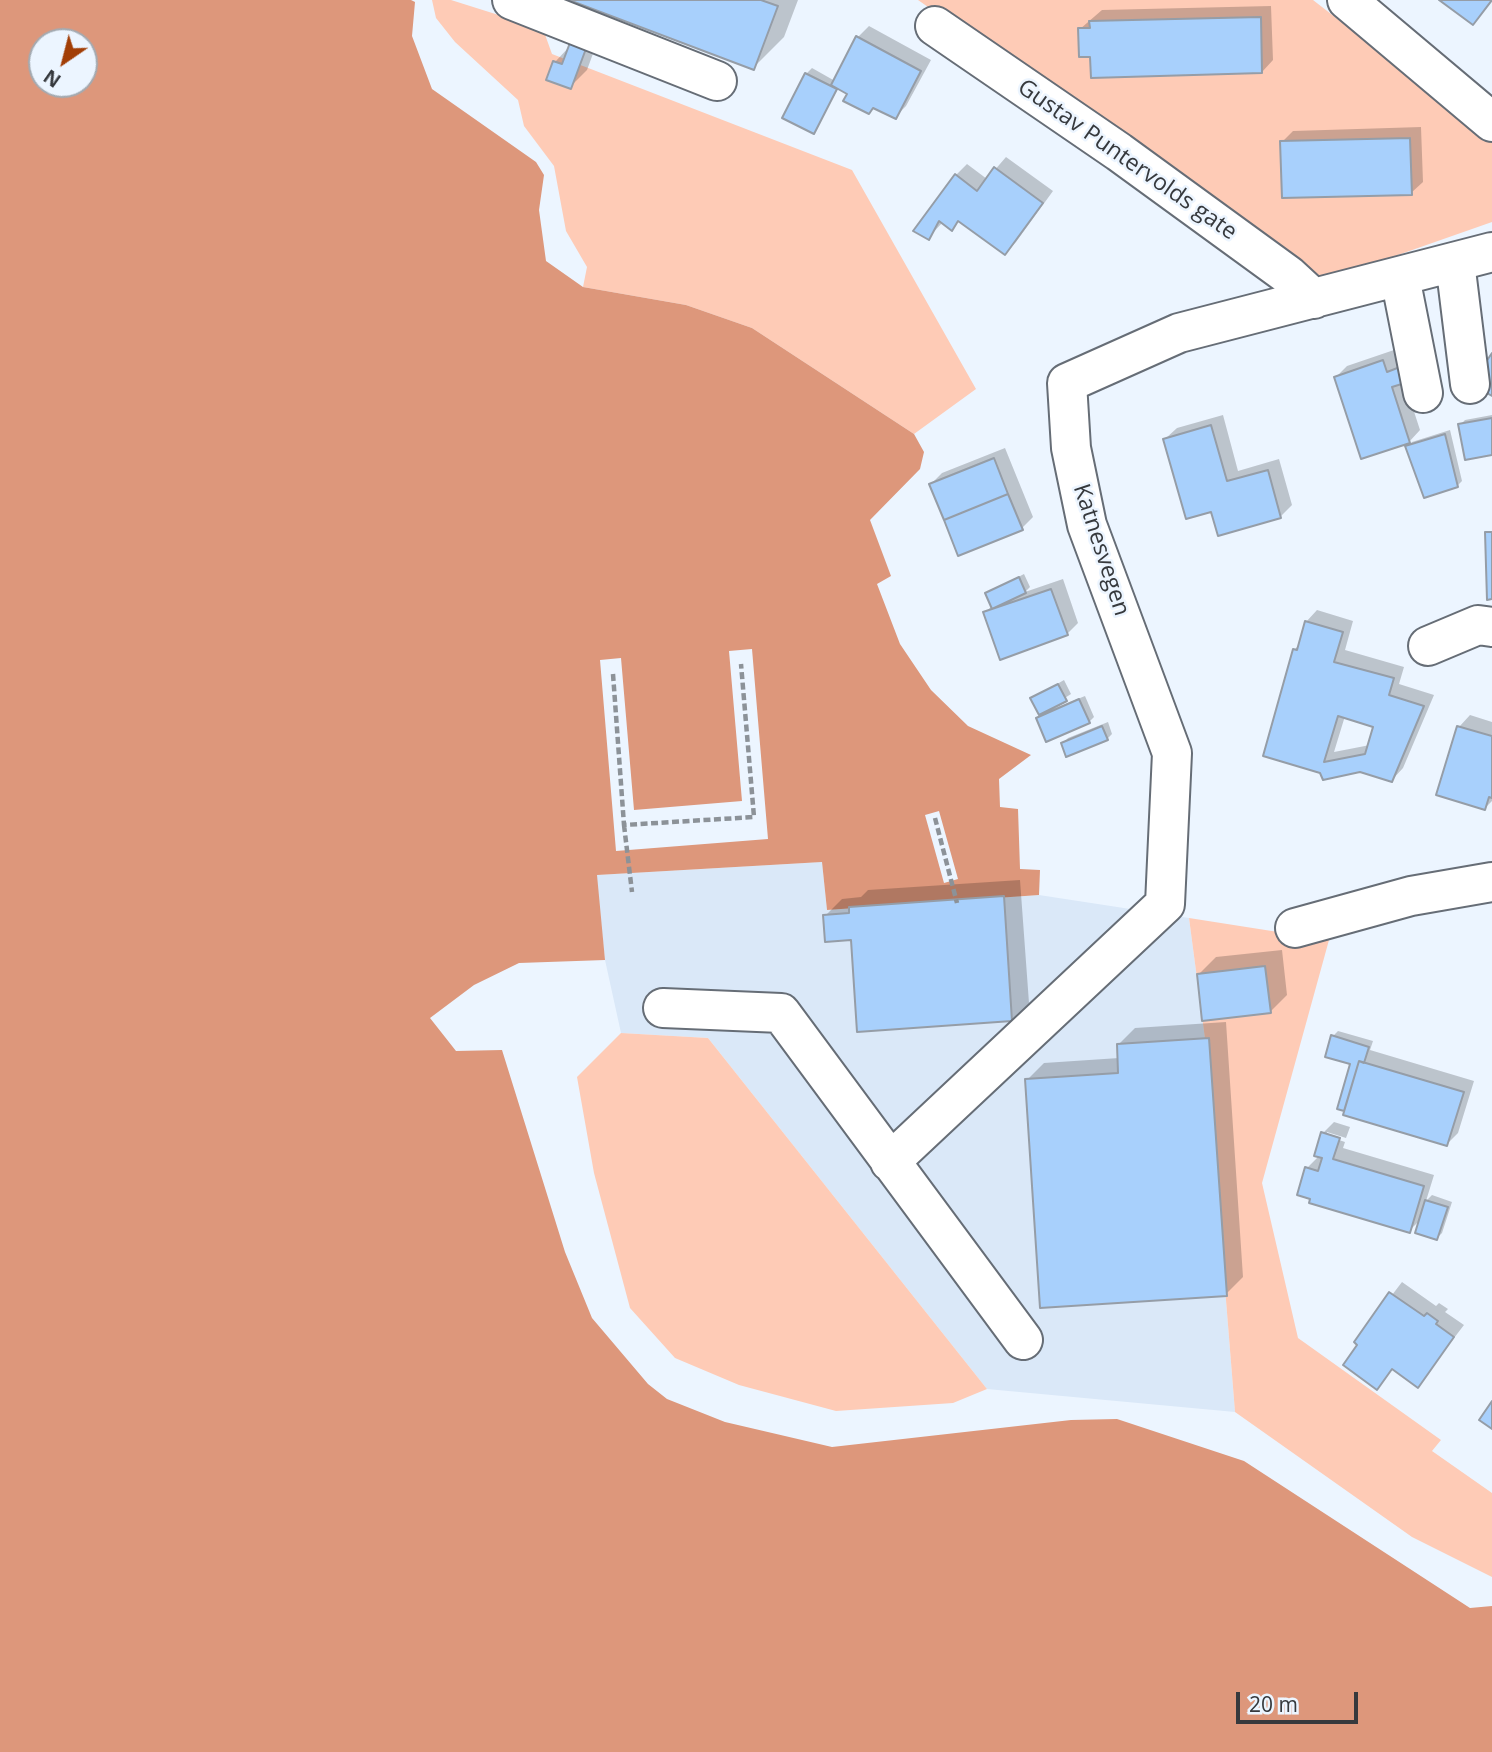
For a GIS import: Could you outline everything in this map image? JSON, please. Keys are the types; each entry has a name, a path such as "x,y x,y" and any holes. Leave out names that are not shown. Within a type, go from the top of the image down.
{"street":[{"path":"512,0 717,81"},
{"path":"1347,0 1492,122"},
{"name":"Gustav Puntervolds gate","path":"935,26 1119,152 1288,275 1314,299"},
{"name":"Katnesvegen","path":"890,1163 1165,904 1172,753 1087,525 1070,448 1067,383 1179,333 1492,252"},
{"path":"1455,262 1470,384"},
{"path":"1400,276 1423,393"},
{"path":"1428,646 1478,625 1492,626"},
{"path":"1295,928 1412,895 1492,882"},
{"path":"663,1009 781,1013 1023,1340"}],"path":[{"path":"624,825 754,817 741,664"},
{"path":"613,674 624,825 632,892"},
{"path":"934,818 957,903"}],"shaded area":[{"path":"0,0 411,0 415,2 412,36 432,89 536,162 544,175 539,210 546,261 583,287 686,305 752,328 914,434 924,452 920,469 870,520 891,576 877,584 900,644 931,690 968,726 1031,755 999,779 1000,807 1018,809 1020,869 1040,870 1039,895 827,910 822,862 597,875 605,960 519,963 474,985 430,1018 456,1051 502,1050 565,1252 592,1318 648,1384 667,1399 725,1422 832,1447 1071,1420 1117,1419 1244,1461 1470,1608 1492,1606 1492,1752 0,1752"},
{"path":"432,0 451,0 543,29 552,54 852,170 976,389 914,434 752,328 686,305 583,287 587,267 566,231 554,166 524,126 518,100 455,42 436,18"},
{"path":"918,0 1313,0 1492,139 1492,222 1321,282"},
{"path":"822,862 827,910 1039,895 1189,918 1205,1039 1235,1412 987,1389 708,1038 621,1033 605,960 596,875"},
{"path":"1189,918 1329,940 1262,1183 1298,1338 1441,1440 1432,1451 1492,1493 1492,1577 1412,1537 1235,1412 1205,1039"},
{"path":"621,1033 708,1038 987,1389 953,1403 836,1411 739,1385 675,1358 630,1308 594,1173 577,1077"}],"pier":[{"path":"752,649 768,839 616,851 600,660 621,658 634,810 742,801 729,651"},
{"path":"939,811 958,879 944,883 925,815"}],"building":[{"path":"569,0 761,0 778,6 754,70"},
{"path":"1439,0 1492,0 1473,25"},
{"path":"1261,17 1262,73 1091,78 1090,57 1079,57 1078,28 1090,28 1089,21"},
{"path":"856,36 921,71 896,119 873,108 869,114 843,101 847,94 831,85"},
{"path":"571,40 587,46 571,89 546,80 553,61 562,64"},
{"path":"805,73 837,89 814,134 782,118"},
{"path":"1410,138 1412,195 1282,198 1280,141"},
{"path":"994,167 1043,203 1005,255 958,221 952,231 939,221 929,240 913,231 955,174 977,191"},
{"path":"1492,353 1492,396 1485,392 1490,384 1477,375"},
{"path":"1383,360 1387,372 1400,367 1405,383 1392,387 1410,443 1361,459 1334,377"},
{"path":"1492,418 1492,455 1465,460 1458,424"},
{"path":"1211,425 1227,481 1268,470 1281,518 1218,536 1211,512 1186,519 1163,439"},
{"path":"1445,434 1458,487 1424,498 1405,446"},
{"path":"994,458 1008,494 944,520 929,484"},
{"path":"1008,494 1023,530 958,556 944,520"},
{"path":"1485,532 1492,532 1492,599 1487,600"},
{"path":"1019,577 1026,593 992,609 985,593"},
{"path":"1051,589 1068,635 1000,660 983,612"},
{"path":"1305,621 1343,632 1334,662 1394,678 1389,695 1424,706 1392,782 1360,772 1323,780 1320,773 1263,756 1293,649 1297,650","holes":["1338,716 1373,727 1365,754 1324,762"]},
{"path":"1058,684 1067,701 1039,715 1030,698"},
{"path":"1079,699 1090,723 1046,742 1036,718"},
{"path":"1102,726 1108,740 1066,757 1061,743"},
{"path":"1457,726 1492,736 1492,798 1489,797 1485,810 1436,795"},
{"path":"1004,896 1012,1021 857,1032 851,940 825,942 823,915 849,913 849,907"},
{"path":"1265,966 1271,1013 1202,1021 1197,974"},
{"path":"1331,1035 1369,1047 1364,1063 1359,1061 1344,1111 1337,1109 1350,1064 1325,1057"},
{"path":"1209,1038 1227,1296 1040,1308 1025,1079 1118,1073 1117,1044"},
{"path":"1359,1061 1464,1092 1447,1146 1343,1115"},
{"path":"1321,1132 1340,1138 1333,1159 1424,1186 1410,1233 1309,1203 1310,1199 1297,1195 1305,1167 1318,1171 1322,1158 1314,1156"},
{"path":"1425,1200 1448,1207 1437,1240 1415,1233"},
{"path":"1389,1292 1424,1316 1427,1313 1438,1321 1436,1324 1454,1337 1418,1388 1392,1369 1377,1390 1343,1365 1357,1345 1354,1342"},
{"path":"1492,1401 1492,1429 1479,1420"}]}
